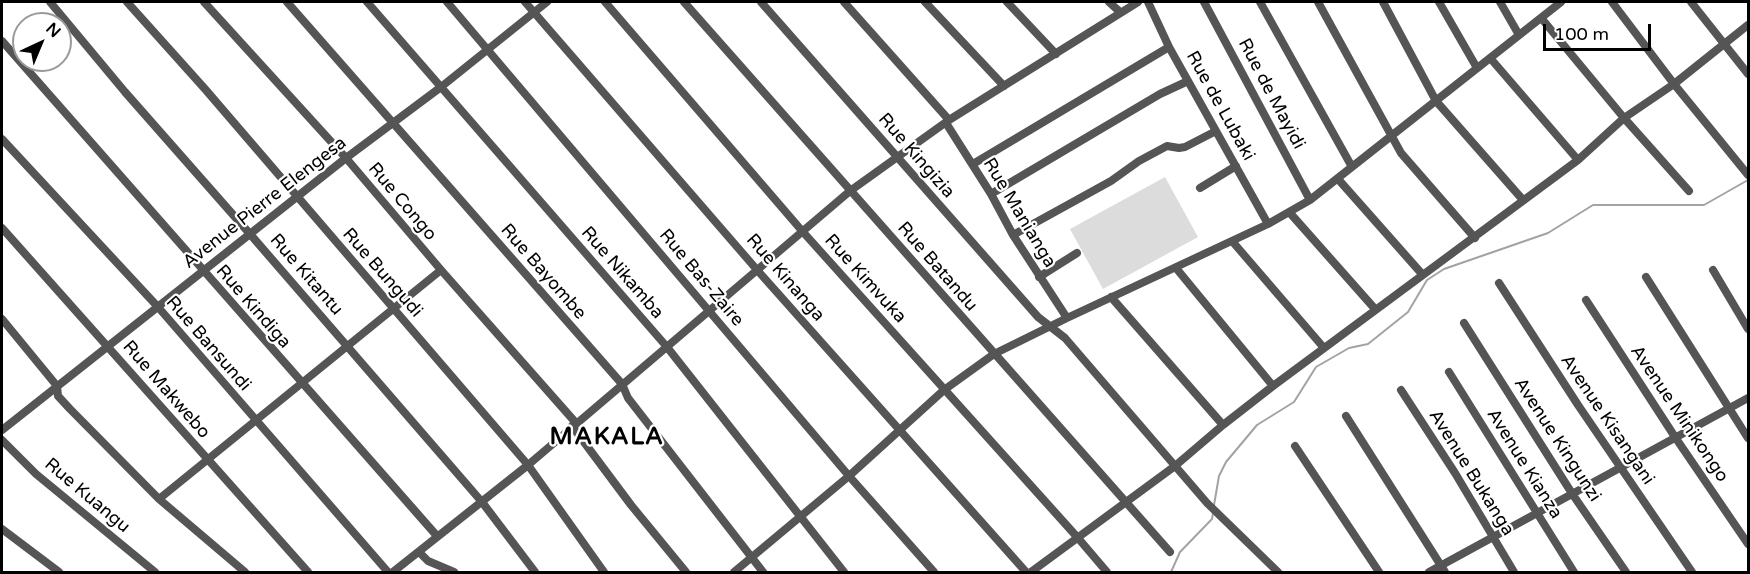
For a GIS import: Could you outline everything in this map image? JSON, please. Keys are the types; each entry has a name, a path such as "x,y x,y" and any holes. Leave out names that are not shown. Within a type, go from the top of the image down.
{"street":[{"name":"Rue Kitantu","path":"50,2 125,92 482,502 534,573"},
{"name":"Rue Bungudi","path":"127,2 206,89 528,465 604,573"},
{"name":"Rue Congo","path":"204,2 346,158 574,425 631,505 686,573"},
{"name":"Rue Bayombe","path":"287,2 622,384 628,398 763,573"},
{"name":"Rue Nikamba","path":"367,2 667,347 844,573"},
{"name":"Rue Bas-Zaire","path":"447,2 934,573"},
{"name":"Rue Kinanga","path":"525,2 1026,573"},
{"name":"Avenue Pierre Elengesa","path":"2,429 547,2"},
{"name":"Rue Kimvuka","path":"606,2 803,232 1078,537 1107,573"},
{"name":"Rue Batandu","path":"684,2 1170,552"},
{"name":"Rue Kingizia","path":"761,2 1038,318 1065,338 1207,503 1278,573"},
{"name":"Rue Manianga","path":"844,2 948,122 1013,235 1067,318"},
{"path":"925,2 1004,86"},
{"path":"1007,2 1056,54"},
{"path":"1109,2 1120,12"},
{"path":"393,573 528,465 850,191 948,122 1138,2"},
{"name":"Rue de Lubaki","path":"1148,2 1169,47 1268,224"},
{"name":"Rue de Mayidi","path":"1204,2 1310,200"},
{"path":"1260,2 1352,167"},
{"path":"1318,2 1401,153 1475,238"},
{"path":"1383,2 1436,100 1522,200"},
{"path":"1439,2 1477,68"},
{"path":"1500,2 1519,35"},
{"path":"734,573 901,431 944,390 994,354 1290,213 1338,179 1562,2"},
{"path":"1612,2 1674,84 1748,175"},
{"path":"1690,2 1749,74"},
{"path":"1542,19 1624,118 1689,190"},
{"path":"1031,573 1175,466 1222,425 1578,160 1624,118 1674,84 1749,25"},
{"name":"Rue Kindiga","path":"2,41 300,383 437,536"},
{"path":"973,164 1169,47"},
{"path":"1491,59 1578,160"},
{"path":"991,194 1160,94 1188,81"},
{"path":"1013,235 1111,181 1139,161 1167,146 1185,147 1216,130"},
{"name":"Rue Bansundi","path":"2,139 158,307 388,573"},
{"path":"1200,188 1236,166"},
{"path":"1338,179 1422,274"},
{"path":"1290,213 1376,309"},
{"name":"Rue Makwebo","path":"2,228 308,573"},
{"path":"1232,241 1324,348"},
{"path":"1040,277 1077,254"},
{"path":"1176,268 1274,386"},
{"path":"159,499 441,270"},
{"path":"1713,270 1749,329"},
{"path":"1646,277 1749,438"},
{"name":"Avenue Kisangani","path":"1499,283 1692,573"},
{"path":"1111,297 1222,425"},
{"name":"Avenue Minikongo","path":"1586,300 1749,544"},
{"path":"2,319 57,386 57,393 61,400 159,499 245,573"},
{"name":"Avenue Kingunzi","path":"1464,323 1573,495 1626,573"},
{"name":"Avenue Kianza","path":"1449,372 1574,573"},
{"name":"Avenue Bukanga","path":"1401,390 1514,573"},
{"path":"1429,573 1443,569 1494,538 1749,398"},
{"path":"1346,416 1443,569"},
{"name":"Rue Kuangu","path":"2,440 36,474 155,573"},
{"path":"1295,446 1379,573"},
{"path":"2,529 59,573"},
{"path":"419,552 428,561 454,573"}],"shaded area":[{"path":"1165,177 1198,237 1103,289 1070,229"}],"waterway":[{"path":"1214,505 1219,476 1226,462 1257,425 1294,402 1316,367 1349,348 1368,344 1408,312 1427,280 1444,269 1548,233 1593,205 1704,205 1748,180"},
{"path":"1171,572 1180,552 1212,519 1213,513"}],"district":[{"name":"MAKALA","path":"607,438"}]}
